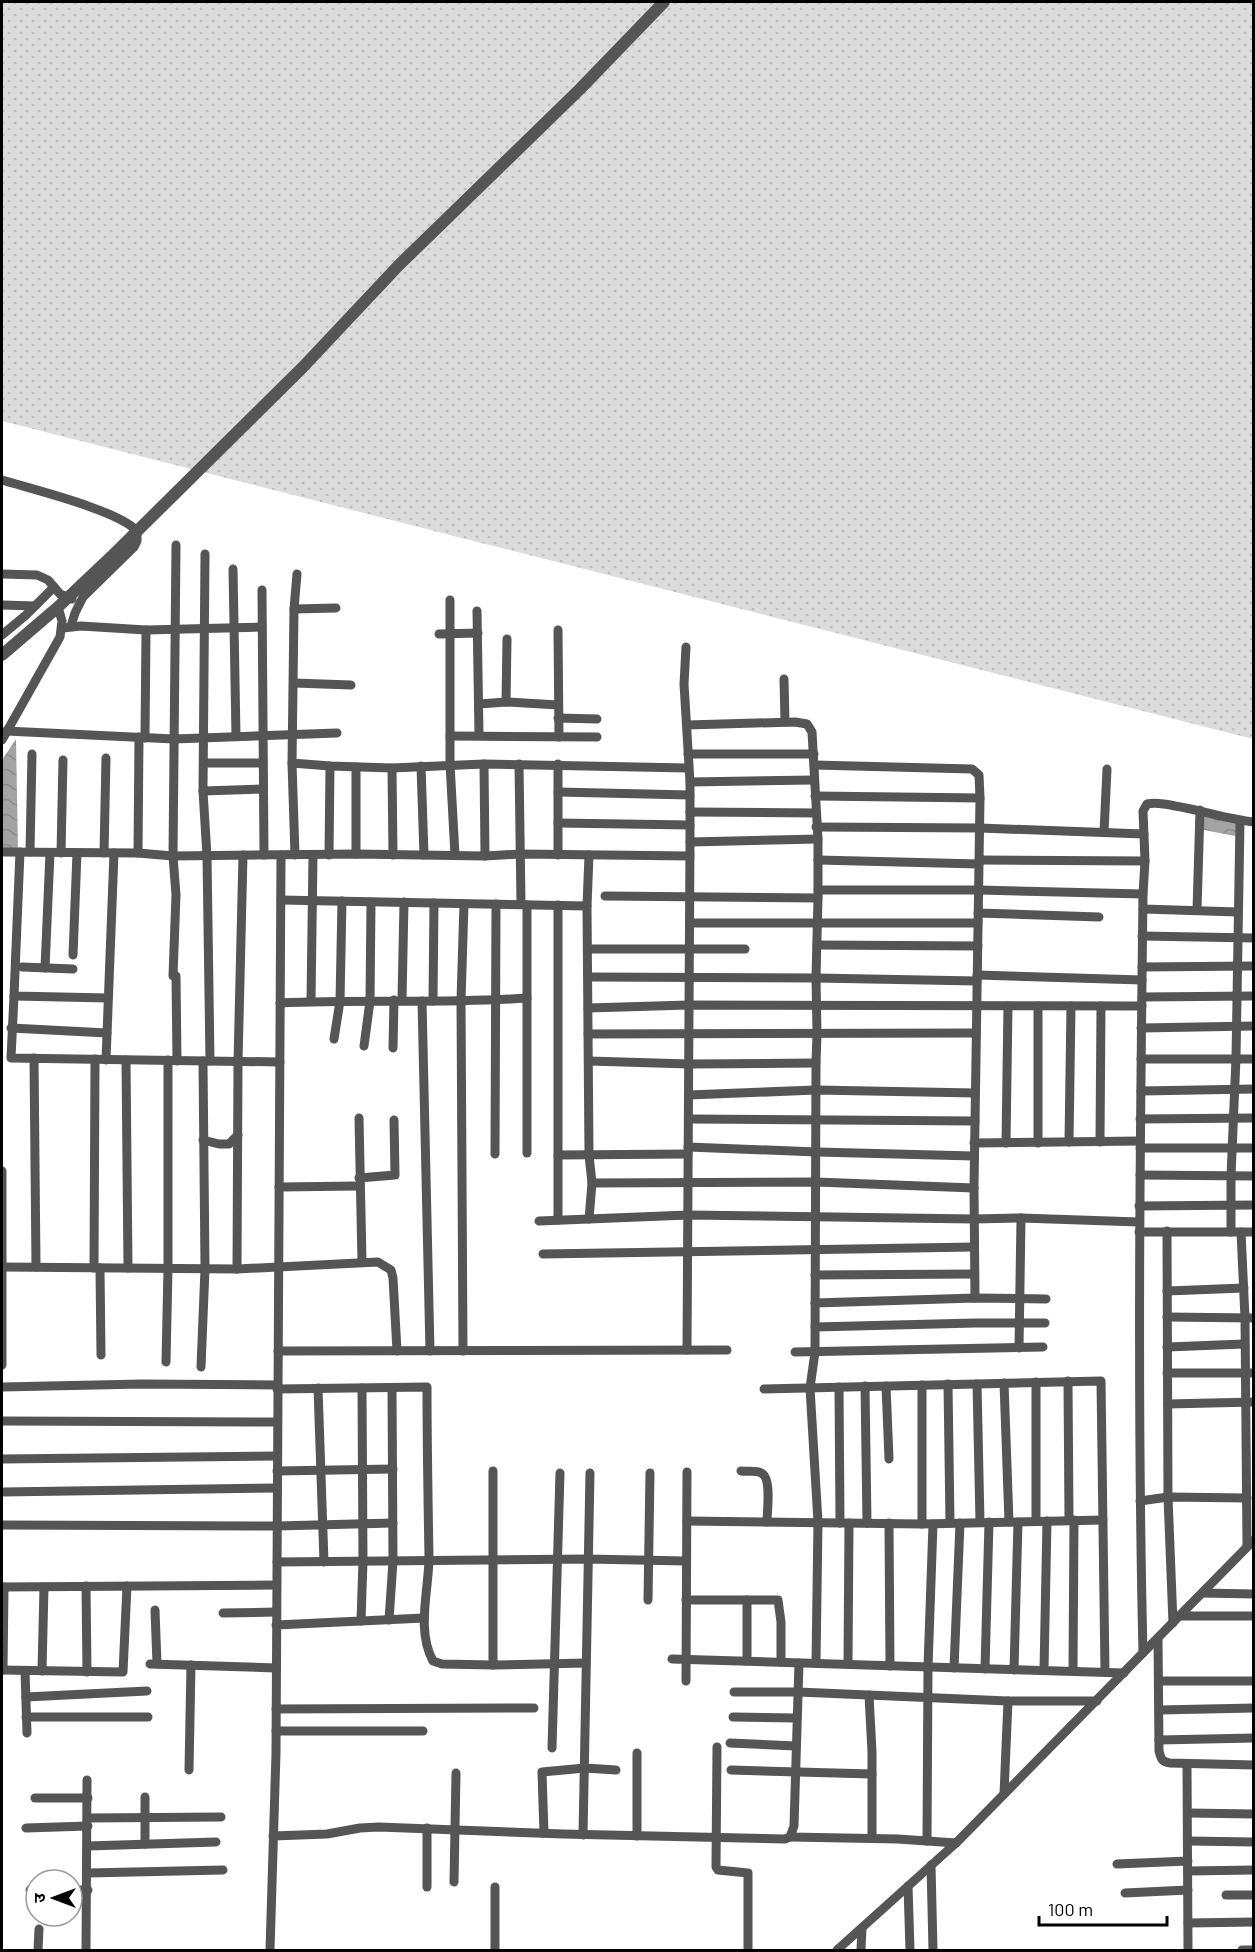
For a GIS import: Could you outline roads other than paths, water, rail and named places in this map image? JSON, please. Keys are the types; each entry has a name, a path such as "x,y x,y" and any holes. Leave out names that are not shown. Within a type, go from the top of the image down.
{"street":[{"path":"3,737 67,627 74,601 136,531 303,367 399,265 571,98 664,2"},
{"path":"2,480 101,511 132,526 136,531"},
{"path":"166,1362 176,895 173,856 176,545"},
{"path":"201,1367 205,1269 203,1140 207,1061 207,856 203,791 205,554"},
{"path":"233,569 236,736"},
{"path":"2,574 37,575 48,580 60,594 74,601"},
{"path":"295,855 292,763 294,609 297,574"},
{"path":"2,635 54,587"},
{"path":"262,590 264,855"},
{"path":"450,600 450,764 454,855"},
{"path":"2,655 58,607 74,601"},
{"path":"2,605 35,606"},
{"path":"58,607 67,627"},
{"path":"294,609 336,608"},
{"path":"477,611 479,735"},
{"path":"67,627 146,630 262,627"},
{"path":"138,853 146,630"},
{"path":"558,630 559,737"},
{"path":"439,634 478,633"},
{"path":"506,702 507,639"},
{"path":"686,647 684,684 690,782 687,1350"},
{"path":"784,679 785,722"},
{"path":"294,683 351,685"},
{"path":"479,704 506,702 558,705"},
{"path":"558,718 597,719"},
{"path":"687,725 785,722 807,724 810,727 814,754 814,796 818,839 817,1152 815,1352 810,1388 818,1522 816,1663"},
{"path":"3,737 174,739 337,733"},
{"path":"450,736 597,737"},
{"path":"32,754 11,1028 11,1059 280,1062"},
{"path":"688,754 814,754"},
{"path":"106,758 109,853 106,1060"},
{"path":"61,853 63,760"},
{"path":"204,763 263,763"},
{"path":"292,763 392,768 450,764 558,764 688,768"},
{"path":"483,764 485,856"},
{"path":"519,764 520,854 527,998 527,1153"},
{"path":"558,764 558,855"},
{"path":"814,765 972,769 979,775 974,1156 975,1298"},
{"path":"329,855 330,766"},
{"path":"421,766 424,855"},
{"path":"356,767 356,854"},
{"path":"392,768 393,855"},
{"path":"1104,832 1107,769"},
{"path":"690,782 814,780"},
{"path":"203,791 263,789"},
{"path":"558,792 690,795"},
{"path":"814,796 980,798"},
{"path":"1143,1653 1139,1206 1145,861 1143,811 1147,804 1158,803 1254,822"},
{"path":"1197,910 1200,810"},
{"path":"690,812 815,813"},
{"path":"837,1950 956,1843 1250,1543 1247,1498 1250,1460 1249,1373 1244,1344 1249,1318 1244,1288 1243,1261 1231,1206 1240,821"},
{"path":"558,823 690,825"},
{"path":"816,827 980,828 1144,834"},
{"path":"690,842 818,839"},
{"path":"2,852 138,853 173,856 356,854 690,856"},
{"path":"45,968 50,853"},
{"path":"74,955 77,853"},
{"path":"237,1269 238,1062 243,855"},
{"path":"270,1950 276,1731 281,855"},
{"path":"311,1001 313,855"},
{"path":"589,1219 592,1184 589,1155 587,906 590,855"},
{"path":"818,860 1145,861"},
{"path":"605,896 690,898 979,890 1143,894"},
{"path":"281,900 587,906"},
{"path":"334,1039 340,1001 342,901"},
{"path":"364,1046 370,1001 371,902"},
{"path":"393,1048 404,902"},
{"path":"433,1001 434,903"},
{"path":"463,1351 461,1000 464,904"},
{"path":"495,1154 496,904"},
{"path":"558,905 558,1220"},
{"path":"1143,909 1239,912"},
{"path":"690,923 1099,917"},
{"path":"1142,936 1254,938"},
{"path":"817,945 978,946"},
{"path":"588,949 745,949"},
{"path":"1142,967 1254,966"},
{"path":"22,967 73,969"},
{"path":"588,977 1142,980"},
{"path":"14,996 108,998"},
{"path":"588,1008 689,1005 1101,1006 1142,1001 1254,996"},
{"path":"280,1002 527,998"},
{"path":"422,1000 430,1351"},
{"path":"1006,1143 1008,1006"},
{"path":"1038,1006 1038,1143"},
{"path":"1069,1142 1071,1006"},
{"path":"1100,1142 1101,1006"},
{"path":"1141,1028 1254,1026"},
{"path":"11,1028 107,1033"},
{"path":"588,1034 976,1033"},
{"path":"34,1059 36,1267"},
{"path":"95,1059 97,1268 101,1355"},
{"path":"1141,1059 1254,1059"},
{"path":"126,1060 128,1268"},
{"path":"589,1061 689,1064 816,1063"},
{"path":"1141,1091 1254,1089"},
{"path":"689,1095 816,1090 975,1094"},
{"path":"359,1118 362,1262"},
{"path":"1140,1119 1254,1118"},
{"path":"689,1119 975,1121"},
{"path":"279,1187 359,1182 395,1175 394,1120"},
{"path":"203,1140 229,1144 238,1135"},
{"path":"975,1143 1100,1142 1254,1148"},
{"path":"558,1155 688,1151 974,1156"},
{"path":"2,1171 2,1365"},
{"path":"1140,1175 1254,1176"},
{"path":"592,1184 816,1182 974,1188"},
{"path":"1139,1206 1254,1205"},
{"path":"539,1221 688,1215 1021,1218 1167,1231 1254,1232"},
{"path":"1019,1348 1021,1218"},
{"path":"1167,1231 1168,1497 1176,1619"},
{"path":"543,1254 974,1247"},
{"path":"1243,1261 1254,1262"},
{"path":"2,1267 237,1269 378,1262 391,1270 393,1278 397,1351"},
{"path":"815,1275 975,1274"},
{"path":"1167,1291 1244,1288"},
{"path":"815,1303 975,1298 1046,1299"},
{"path":"1167,1317 1249,1318"},
{"path":"815,1327 1045,1323"},
{"path":"1167,1347 1244,1344"},
{"path":"795,1352 1043,1347"},
{"path":"278,1351 727,1350"},
{"path":"1167,1373 1249,1373"},
{"path":"1068,1381 1073,1671"},
{"path":"764,1389 1101,1381 1105,1672"},
{"path":"1036,1382 1036,1521"},
{"path":"1004,1383 1013,1522 1014,1670"},
{"path":"2,1387 142,1384 427,1388 429,1561 424,1618 428,1651 432,1661 442,1664 493,1665 586,1663"},
{"path":"948,1384 955,1523 954,1668"},
{"path":"977,1384 984,1522 985,1669"},
{"path":"922,1385 922,1524"},
{"path":"865,1386 867,1523"},
{"path":"886,1386 889,1459"},
{"path":"839,1387 848,1664"},
{"path":"318,1388 324,1562"},
{"path":"361,1621 362,1388"},
{"path":"390,1620 393,1561 392,1388"},
{"path":"1168,1404 1249,1402"},
{"path":"2,1421 277,1422"},
{"path":"2,1459 277,1456"},
{"path":"277,1471 393,1469"},
{"path":"493,1471 493,1665"},
{"path":"741,1471 762,1473 765,1476 768,1494 767,1522"},
{"path":"686,1681 687,1472"},
{"path":"552,1748 560,1473"},
{"path":"584,1835 590,1473"},
{"path":"648,1600 650,1473"},
{"path":"2,1492 277,1488"},
{"path":"1140,1501 1168,1497 1247,1498"},
{"path":"687,1521 933,1524 1103,1520"},
{"path":"1044,1670 1047,1521"},
{"path":"2,1525 277,1526 393,1523"},
{"path":"889,1523 890,1666"},
{"path":"927,1841 928,1667 933,1524"},
{"path":"277,1562 587,1559 686,1561"},
{"path":"127,1586 123,1672 2,1670 3,1587 127,1586 276,1586"},
{"path":"42,1671 44,1587"},
{"path":"86,1587 87,1672"},
{"path":"1202,1593 1254,1594"},
{"path":"686,1600 778,1600 781,1622 781,1662"},
{"path":"747,1600 747,1661"},
{"path":"155,1610 153,1664 276,1668"},
{"path":"223,1613 276,1612"},
{"path":"1176,1619 1254,1616"},
{"path":"276,1625 424,1618"},
{"path":"1158,1638 1159,1751 1161,1759 1164,1762 1187,1764 1254,1765"},
{"path":"672,1659 1124,1673"},
{"path":"790,1837 794,1826 799,1663"},
{"path":"189,1770 191,1665"},
{"path":"26,1671 27,1733"},
{"path":"1159,1682 1254,1681"},
{"path":"26,1697 147,1691"},
{"path":"734,1692 798,1692 1008,1701 1097,1701"},
{"path":"869,1695 872,1838"},
{"path":"1004,1794 1008,1701"},
{"path":"276,1709 534,1708"},
{"path":"1159,1710 1254,1708"},
{"path":"26,1717 148,1717"},
{"path":"733,1717 797,1718"},
{"path":"276,1731 423,1731"},
{"path":"1159,1740 1254,1738"},
{"path":"730,1743 796,1746"},
{"path":"717,1748 716,1868 748,1873 748,1950"},
{"path":"637,1752 637,1836"},
{"path":"1187,1764 1188,1950"},
{"path":"544,1833 542,1772 585,1768 616,1770"},
{"path":"731,1770 872,1774"},
{"path":"454,1882 456,1773"},
{"path":"86,1950 87,1780"},
{"path":"145,1797 145,1844"},
{"path":"35,1798 88,1798"},
{"path":"1188,1813 1254,1814"},
{"path":"26,1828 145,1818 221,1817"},
{"path":"273,1836 327,1834 360,1828 427,1828 771,1840 790,1837 872,1838 956,1843"},
{"path":"427,1828 427,1887"},
{"path":"1188,1841 1254,1842"},
{"path":"88,1846 216,1842"},
{"path":"1117,1864 1188,1861"},
{"path":"931,1865 933,1950"},
{"path":"88,1874 223,1870"},
{"path":"1188,1871 1254,1870"},
{"path":"908,1886 910,1950"},
{"path":"495,1887 495,1950"},
{"path":"1125,1893 1188,1890"},
{"path":"1226,1894 1254,1895"},
{"path":"1188,1923 1254,1922"},
{"path":"861,1950 862,1928"},
{"path":"38,1950 39,1929"},
{"path":"1242,1950 1254,1950"}],"water":[{"path":"16,739 18,850 2,849 2,760"},
{"path":"1204,808 1239,818 1235,836 1199,829"}]}
